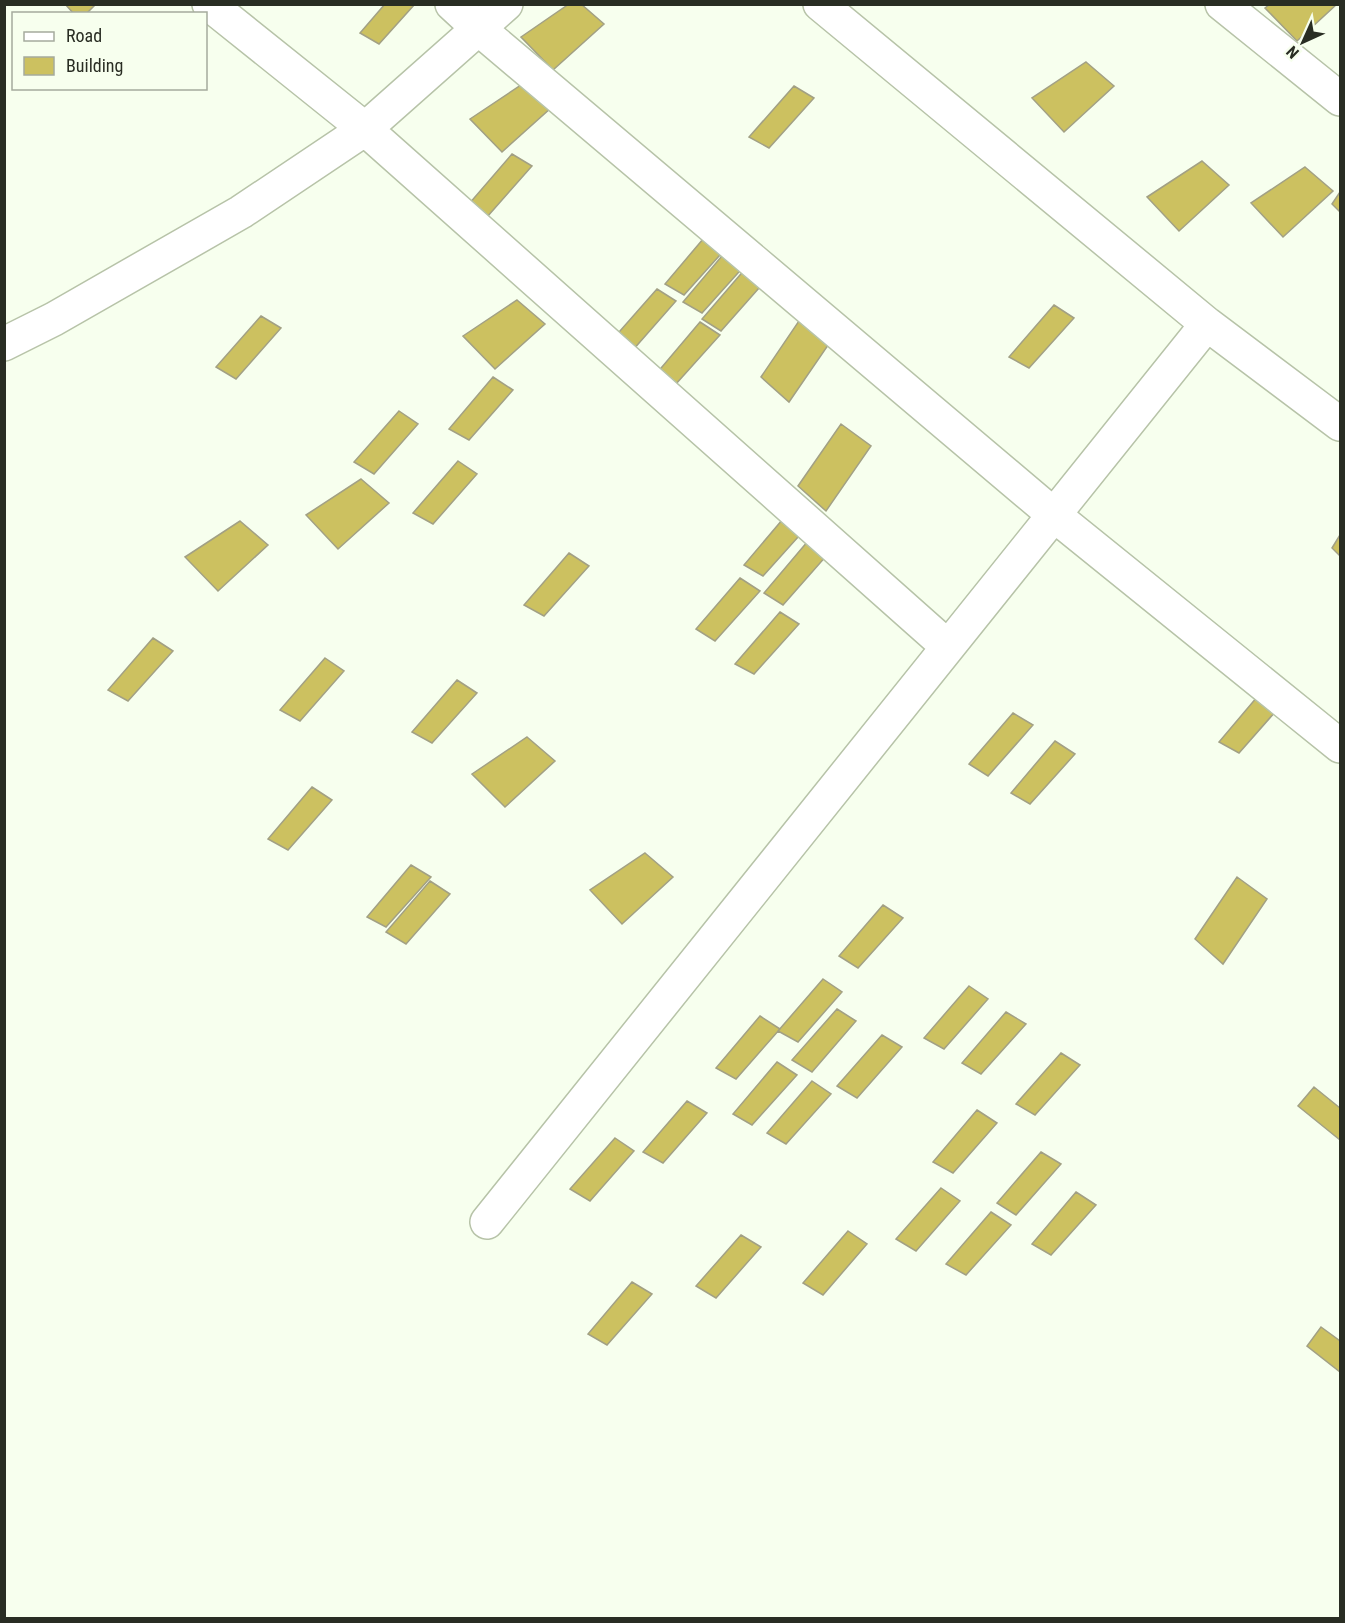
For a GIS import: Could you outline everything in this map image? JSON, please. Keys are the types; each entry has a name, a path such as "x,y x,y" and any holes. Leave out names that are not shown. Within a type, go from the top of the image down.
{"street":[{"path":"209,4 365,129 948,647"},
{"path":"452,4 1054,515 1341,747"},
{"path":"4,344 54,319 241,212 365,129 506,4"},
{"path":"820,4 1207,324 1341,424"},
{"path":"1222,4 1341,99"},
{"path":"487,1222 1207,324"}],"building":[{"path":"65,4 96,4 88,12 72,12"},
{"path":"385,4 415,4 379,44 360,33"},
{"path":"569,4 581,4 604,24 553,70 521,37"},
{"path":"1270,4 1337,4 1297,41 1265,8"},
{"path":"1086,62 1114,86 1064,132 1032,98"},
{"path":"524,83 552,107 502,152 470,119"},
{"path":"794,86 814,98 769,148 749,137"},
{"path":"512,154 532,166 487,217 468,205"},
{"path":"1202,161 1229,185 1179,231 1147,197"},
{"path":"1305,167 1333,191 1283,237 1251,203"},
{"path":"1340,192 1340,212 1332,204"},
{"path":"709,232 729,245 684,295 665,284"},
{"path":"727,250 747,263 702,313 683,302"},
{"path":"746,268 766,280 721,331 702,319"},
{"path":"657,289 676,301 632,351 612,340"},
{"path":"517,300 545,324 495,369 463,336"},
{"path":"1054,305 1074,318 1029,368 1009,357"},
{"path":"803,315 833,338 789,402 761,377"},
{"path":"261,316 281,328 236,379 216,367"},
{"path":"700,322 720,335 675,385 656,374"},
{"path":"493,377 513,390 469,440 449,429"},
{"path":"399,411 418,424 374,474 354,462"},
{"path":"841,424 871,446 826,511 798,486"},
{"path":"458,461 477,474 433,524 413,513"},
{"path":"361,479 389,503 338,549 306,515"},
{"path":"788,513 808,526 763,576 744,565"},
{"path":"240,521 268,545 218,591 185,557"},
{"path":"1340,535 1340,556 1332,548"},
{"path":"808,541 828,554 783,605 764,593"},
{"path":"569,553 589,566 544,616 524,605"},
{"path":"740,578 760,591 715,641 696,629"},
{"path":"780,612 799,624 754,674 735,664"},
{"path":"153,638 173,651 128,701 108,690"},
{"path":"325,658 344,671 300,721 280,710"},
{"path":"457,680 477,693 432,743 412,732"},
{"path":"1263,690 1283,703 1239,753 1219,742"},
{"path":"1013,713 1033,725 988,776 969,764"},
{"path":"527,737 555,761 505,807 472,774"},
{"path":"1055,741 1075,754 1030,804 1011,793"},
{"path":"312,787 332,800 288,850 268,839"},
{"path":"645,853 673,877 622,924 590,890"},
{"path":"411,865 431,877 386,927 367,917"},
{"path":"1237,877 1267,899 1223,964 1195,939"},
{"path":"430,881 450,894 406,944 386,932"},
{"path":"883,905 903,918 858,968 839,956"},
{"path":"823,979 842,992 798,1042 778,1031"},
{"path":"969,986 988,999 944,1049 924,1038"},
{"path":"837,1009 856,1021 812,1072 792,1060"},
{"path":"1006,1012 1026,1024 981,1074 962,1063"},
{"path":"760,1016 780,1029 736,1079 716,1068"},
{"path":"882,1035 902,1047 857,1098 837,1086"},
{"path":"1061,1053 1080,1065 1035,1115 1016,1104"},
{"path":"777,1062 797,1075 752,1125 733,1114"},
{"path":"812,1081 831,1094 786,1144 767,1133"},
{"path":"1314,1087 1340,1108 1340,1140 1298,1106"},
{"path":"687,1101 707,1113 663,1163 643,1152"},
{"path":"977,1110 997,1123 953,1173 933,1162"},
{"path":"615,1138 634,1151 590,1201 570,1189"},
{"path":"1041,1152 1061,1164 1016,1215 997,1203"},
{"path":"941,1188 960,1201 916,1251 896,1239"},
{"path":"1076,1192 1096,1205 1051,1255 1032,1244"},
{"path":"991,1212 1011,1225 966,1275 946,1264"},
{"path":"848,1231 867,1244 823,1295 803,1283"},
{"path":"741,1235 761,1247 716,1298 696,1286"},
{"path":"632,1282 652,1294 607,1345 588,1334"},
{"path":"1321,1327 1340,1341 1340,1372 1307,1346"}]}
